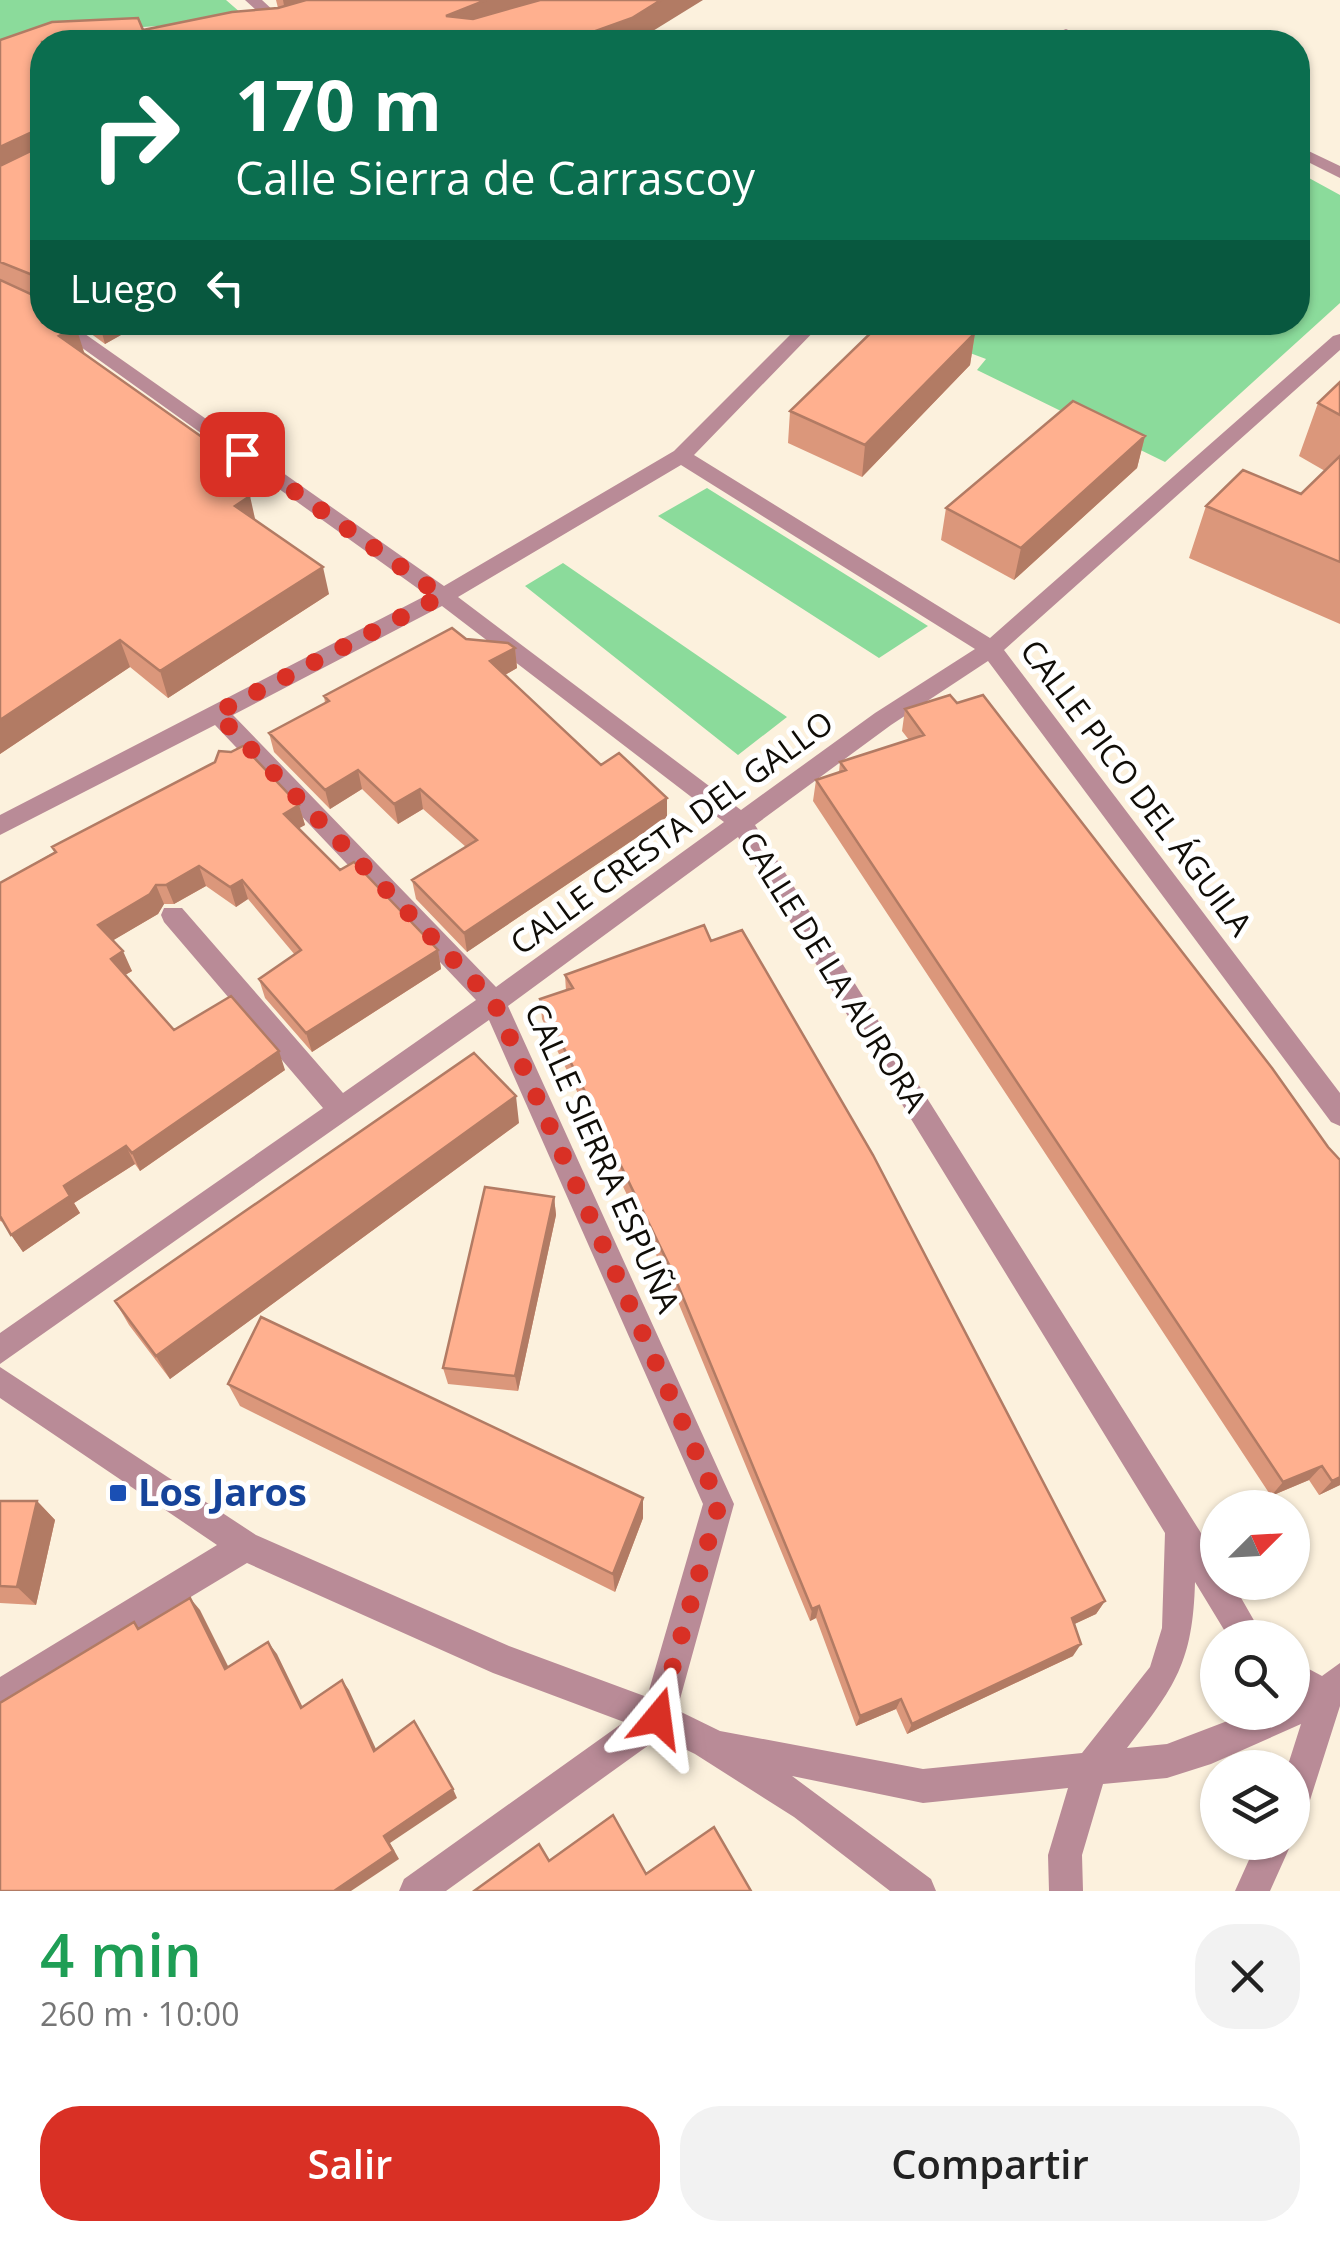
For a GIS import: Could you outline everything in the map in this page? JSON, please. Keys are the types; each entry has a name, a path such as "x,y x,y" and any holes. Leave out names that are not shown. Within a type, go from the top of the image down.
{"street":[{"path":"254,0 282,26"},
{"path":"262,28 300,21"},
{"path":"1310,158 1340,173"},
{"name":"CALLE DE LA AURORA","path":"72,335 442,596 741,822 1237,1620"},
{"path":"0,826 442,596 681,456 801,335"},
{"name":"CALLE CRESTA DEL GALLO","path":"0,1350 494,1002 883,720 992,648 1340,340"},
{"name":"CALLE PICO DEL ÁGUILA","path":"681,456 992,648 1340,1114"},
{"name":"CALLE SIERRA ESPUÑA","path":"216,713 494,1002 719,1504 658,1718"},
{"path":"173,915 341,1110"},
{"path":"0,1381 245,1546 504,1661 658,1718 707,1742 806,1806 919,1891"},
{"path":"1066,1891 1064,1856 1090,1768 1163,1676 1178,1628 1181,1531"},
{"path":"0,1696 245,1546"},
{"path":"1310,1701 1333,1688"},
{"path":"1310,1755 1333,1688"},
{"path":"416,1891 658,1718"},
{"path":"707,1742 923,1786 1167,1760 1251,1730"},
{"path":"1252,1891 1267,1860"}],"green space":[{"path":"0,0 226,0 249,20 97,30 30,30 30,44 0,53"},
{"path":"1310,179 1340,195 1340,303 1310,330"},
{"path":"922,335 1305,335 1165,462 977,370 986,359"},
{"path":"707,488 928,626 879,658 658,516"},
{"path":"563,563 787,717 738,755 525,586"}],"building":[{"path":"306,0 486,0 446,16 473,19 540,0 661,0 632,18 598,30 143,30 232,12 278,8"},
{"path":"138,18 143,30 30,30 30,133 0,147 0,40 52,22"},
{"path":"30,151 30,274 0,262 0,166"},
{"path":"0,280 30,294 30,335 61,335 233,459 211,470 250,496 235,506 323,567 160,671 120,640 0,720"},
{"path":"869,335 973,335 865,445 790,411"},
{"path":"1340,382 1340,415 1318,403"},
{"path":"1073,401 1145,436 1021,548 946,508"},
{"path":"1340,456 1340,562 1206,506 1243,470 1301,494"},
{"path":"452,628 466,639 508,643 515,648 490,661 601,765 619,753 667,798 464,933 412,880 477,840 420,789 394,804 358,770 325,790 269,733 329,701 324,696"},
{"path":"950,695 957,703 983,695 1340,1160 1340,1477 1332,1481 1322,1466 1283,1482 816,780 846,770 840,762 924,735 905,709"},
{"path":"243,746 299,805 284,814 340,870 354,862 438,950 306,1033 259,979 301,950 242,880 230,887 199,866 166,885 156,885 150,894 98,925 123,951 111,959 174,1030 231,996 279,1051 132,1153 126,1146 64,1186 70,1196 11,1235 0,1216 0,883 56,852 52,847 215,762 219,751 231,752"},
{"path":"704,925 711,941 742,930 873,1155 1105,1601 1072,1618 1081,1644 912,1724 901,1699 860,1716 819,1606 812,1609 673,1273 540,999 573,988 565,975"},
{"path":"474,1053 516,1096 156,1356 115,1301"},
{"path":"485,1187 554,1197 515,1376 443,1368"},
{"path":"261,1317 643,1498 613,1574 228,1384"},
{"path":"0,1501 37,1501 17,1587 0,1586"},
{"path":"190,1598 225,1669 268,1642 301,1708 342,1680 374,1751 414,1721 453,1789 384,1836 393,1851 334,1891 0,1891 0,1703 134,1622 138,1629"},
{"path":"613,1815 646,1874 714,1827 751,1891 474,1891 539,1844 549,1861"}],"place":[{"name":"Los Jaros","path":"118,1493"}],"route":[{"path":"242,454 442,596 216,713 494,1002 719,1504 658,1718"}]}
